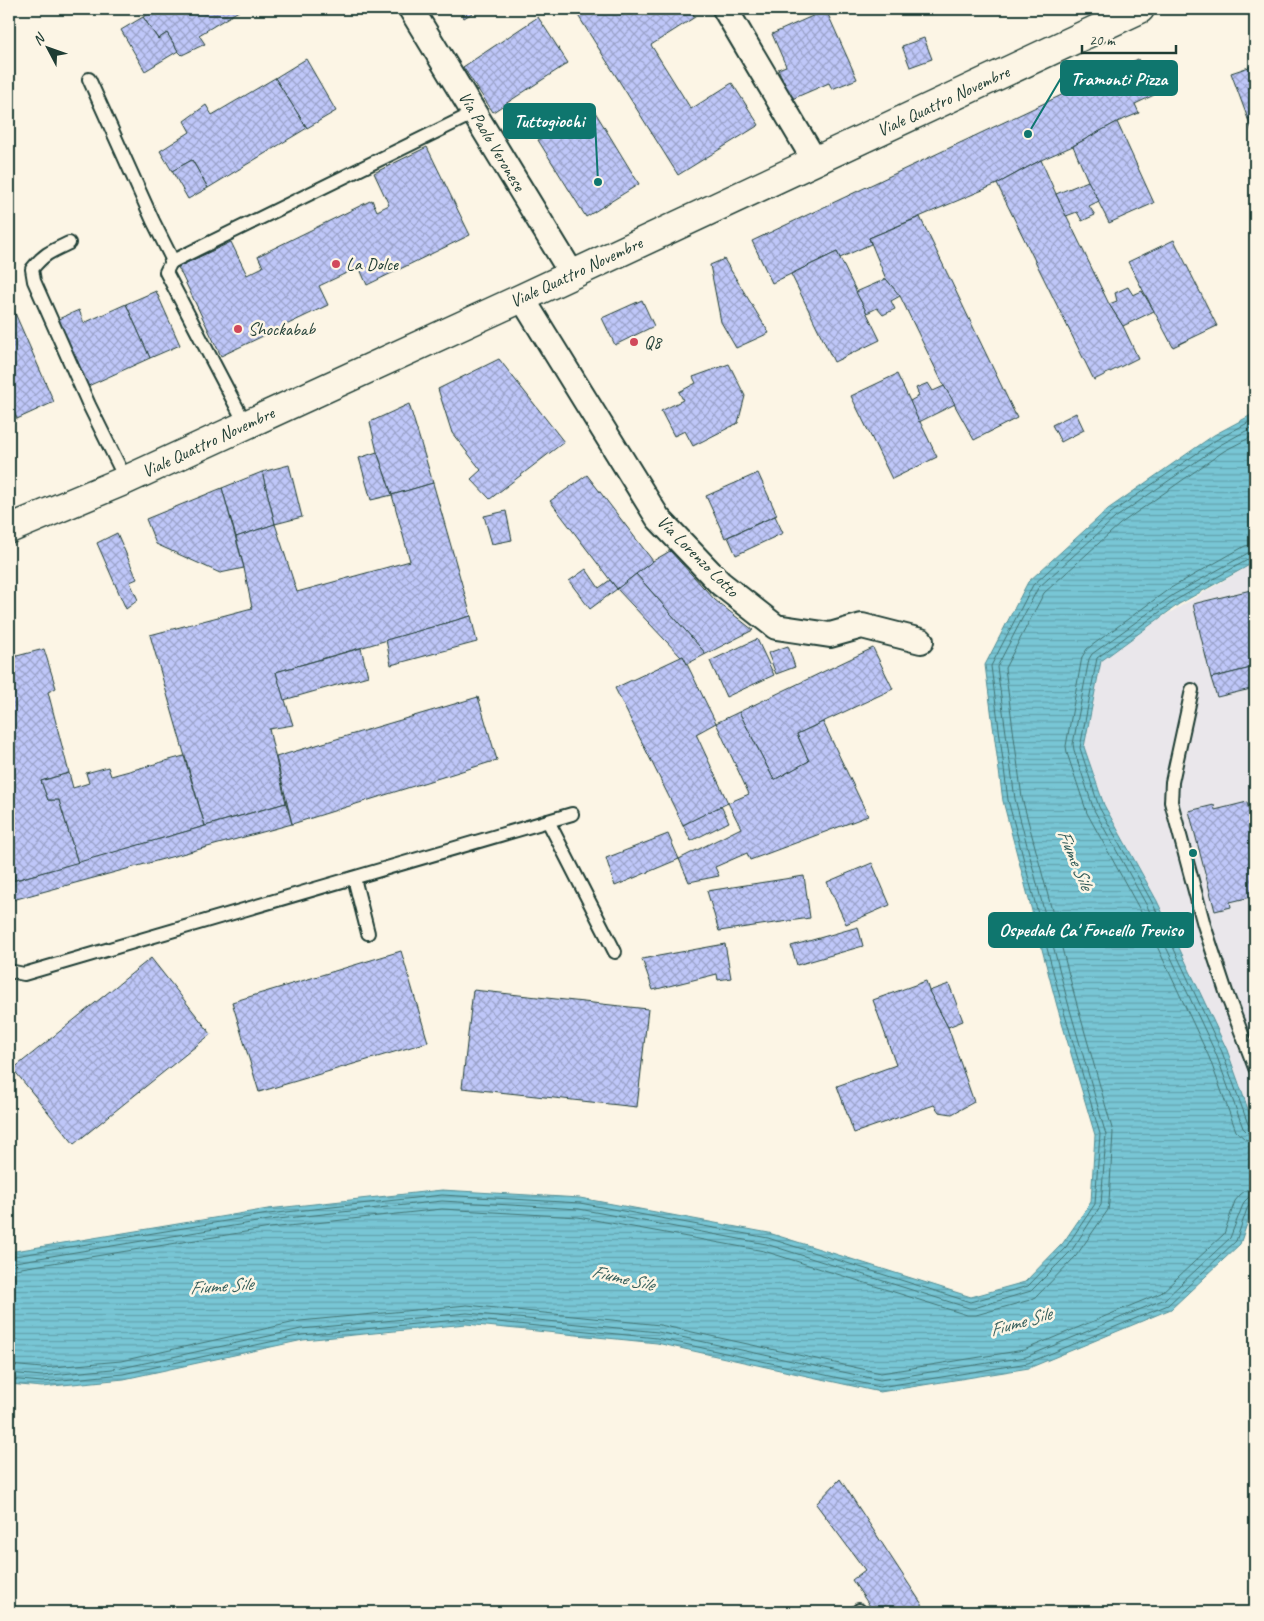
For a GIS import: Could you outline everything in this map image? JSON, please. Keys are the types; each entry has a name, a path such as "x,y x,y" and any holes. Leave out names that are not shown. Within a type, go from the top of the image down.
{"main road":[{"name":"Viale Quattro Novembre","path":"9,529 126,480 246,425 1140,9"}],"street":[{"name":"Via Paolo Veronese","path":"412,9 572,274"},
{"path":"724,9 815,161"},
{"name":"Via Lorenzo Lotto","path":"522,298 658,518 720,583 776,627 830,635 862,626 921,641"}],"lane":[{"path":"88,79 173,261"},
{"path":"246,425 166,272 170,264 474,112"},
{"path":"69,243 45,254 40,259 32,269 34,281 89,404 126,480"},
{"path":"1192,690 1172,782 1170,802 1204,925 1227,995 1255,1068"},
{"path":"9,971 24,974 572,814"},
{"path":"548,821 615,952"},
{"path":"354,878 368,933"}],"shaded area":[{"path":"1255,562 1255,1129 1227,1050 1157,901 1104,805 1084,747 1101,661 1159,619"}],"water":[{"name":"Fiume Sile","path":"1255,413 1255,562 1179,604 1101,661 1084,747 1104,805 1157,901 1227,1050 1255,1129 1255,1201 1240,1244 1171,1309 1029,1368 880,1392 657,1343 466,1324 303,1340 124,1379 42,1387 9,1384 9,1252 268,1209 442,1190 580,1198 769,1233 971,1297 1025,1282 1063,1243 1091,1202 1095,1135 1057,1006 1003,801 985,665 1028,582 1108,509 1214,435"}],"building":[{"path":"156,9 242,9 199,35 205,44 182,55 167,33 158,39 143,17"},
{"path":"458,9 479,9 464,18"},
{"path":"574,9 610,9 613,13 619,9 690,9 695,17 651,45 691,109 732,83 759,125 678,175"},
{"path":"826,10 857,79 832,89 829,83 792,99 778,69 786,66 772,34"},
{"path":"143,17 158,39 167,33 178,51 145,71 121,30"},
{"path":"538,17 568,63 493,112 463,67"},
{"path":"924,38 932,59 910,67 902,46"},
{"path":"306,59 336,111 307,128 275,78"},
{"path":"1138,59 1154,95 1135,104 1139,113 1041,160 997,184 869,238 871,244 840,258 837,252 772,283 752,241"},
{"path":"1255,65 1255,116 1248,119 1231,73"},
{"path":"275,78 307,128 208,188 192,160 172,171 160,151 190,132 184,121 206,105 212,115"},
{"path":"592,107 639,184 586,217 538,140"},
{"path":"1255,116 1255,138 1248,119"},
{"path":"1117,122 1154,203 1109,223 1073,146"},
{"path":"427,147 470,235 367,285 359,267 319,286 328,305 221,356 178,267 231,242 247,275 263,267 258,256 372,200 377,211 389,205 374,173"},
{"path":"192,160 208,188 188,199 172,171"},
{"path":"1041,160 1109,304 1123,326 1138,358 1094,380 997,184"},
{"path":"1088,181 1099,201 1089,206 1095,215 1082,221 1077,212 1066,216 1056,194"},
{"path":"920,217 1017,418 974,440 944,386 900,296 886,279 869,238"},
{"path":"1174,240 1217,326 1173,347 1128,262"},
{"path":"837,252 880,340 834,362 791,274"},
{"path":"724,259 769,333 736,348 721,322 710,265"},
{"path":"886,279 900,296 891,301 895,309 883,315 877,308 867,313 856,292"},
{"path":"1128,287 1133,295 1142,291 1154,311 1123,326 1109,304 1117,301 1115,293"},
{"path":"156,291 180,345 150,358 126,304"},
{"path":"642,300 654,326 615,345 602,318"},
{"path":"11,304 54,402 17,419 9,401 9,305"},
{"path":"126,304 150,358 86,387 56,320 79,310 84,323"},
{"path":"499,359 564,442 490,499 471,479 481,470 452,433 438,389"},
{"path":"729,364 745,396 738,423 693,446 685,431 674,436 661,411 683,400 679,392 696,383 693,377"},
{"path":"897,374 937,457 892,479 851,396"},
{"path":"928,383 933,391 944,386 955,404 919,422 910,401 919,396 916,388"},
{"path":"409,404 433,483 392,495 377,452 370,422"},
{"path":"1076,413 1084,430 1061,442 1052,425"},
{"path":"377,452 392,495 371,500 359,458"},
{"path":"289,465 302,517 275,524 262,472"},
{"path":"262,472 275,524 236,537 222,488"},
{"path":"758,473 777,515 725,538 706,496"},
{"path":"587,475 653,561 617,589 550,501"},
{"path":"433,483 471,616 276,672 293,725 269,729 286,803 205,826 150,635 252,608 236,537 275,524 297,592 410,561 392,495"},
{"path":"222,488 244,568 220,573 156,544 146,519"},
{"path":"506,511 512,540 492,544 484,516"},
{"path":"775,516 783,533 736,555 728,537"},
{"path":"117,533 137,579 130,582 138,600 126,609 97,543"},
{"path":"670,551 715,600 753,630 706,654 636,574"},
{"path":"586,569 599,588 610,580 617,589 590,609 569,581"},
{"path":"636,574 706,654 687,664 683,656 681,657 617,589"},
{"path":"1255,589 1255,667 1211,678 1193,604"},
{"path":"471,616 477,642 391,665 386,640"},
{"path":"757,639 774,675 726,697 710,661"},
{"path":"788,646 795,667 776,674 768,653"},
{"path":"361,648 368,676 284,700 276,672"},
{"path":"873,648 893,689 797,734 809,761 774,780 739,712"},
{"path":"44,649 56,688 48,692 69,773 41,781 48,800 59,800 78,863 15,880 9,858 9,658"},
{"path":"683,656 716,723 696,734 728,803 683,825 615,688"},
{"path":"1255,667 1255,688 1217,697 1211,678"},
{"path":"478,697 497,760 292,824 276,757"},
{"path":"739,712 774,780 809,761 797,734 823,722 868,816 750,860 747,853 715,867 719,876 689,882 679,859 741,828 728,803 749,794 716,723"},
{"path":"184,756 205,826 78,863 59,800 48,800 41,781 69,773 73,788 89,783 86,773 108,767 111,776"},
{"path":"1247,802 1249,810 1255,809 1255,896 1230,902 1231,907 1215,911 1189,811 1214,805 1215,810"},
{"path":"286,803 292,824 9,901 9,882"},
{"path":"721,806 729,822 691,841 683,825"},
{"path":"668,834 679,859 615,886 606,858"},
{"path":"9,858 15,880 9,882"},
{"path":"872,863 890,905 846,924 827,882"},
{"path":"804,876 810,918 719,931 707,891"},
{"path":"858,927 863,946 797,965 791,946"},
{"path":"725,944 731,978 718,980 717,974 653,990 642,959"},
{"path":"401,951 428,1042 259,1092 232,1002"},
{"path":"151,958 211,1034 74,1144 13,1069"},
{"path":"926,981 929,991 948,1027 974,1102 952,1114 939,1112 934,1105 854,1133 837,1086 896,1065 873,1000"},
{"path":"949,984 963,1021 948,1027 929,991"},
{"path":"473,990 648,1009 637,1107 462,1088"},
{"path":"840,1479 927,1612 874,1612 852,1580 865,1570 816,1504"}],"place":[{"name":"Tramonti Pizza","path":"1028,134"},
{"name":"Tuttogiochi","path":"598,182"},
{"name":"La Dolce","path":"336,264"},
{"name":"Shockabab","path":"238,329"},
{"name":"Q8","path":"634,342"},
{"name":"Ospedale Ca' Foncello Treviso","path":"1193,853"}]}
